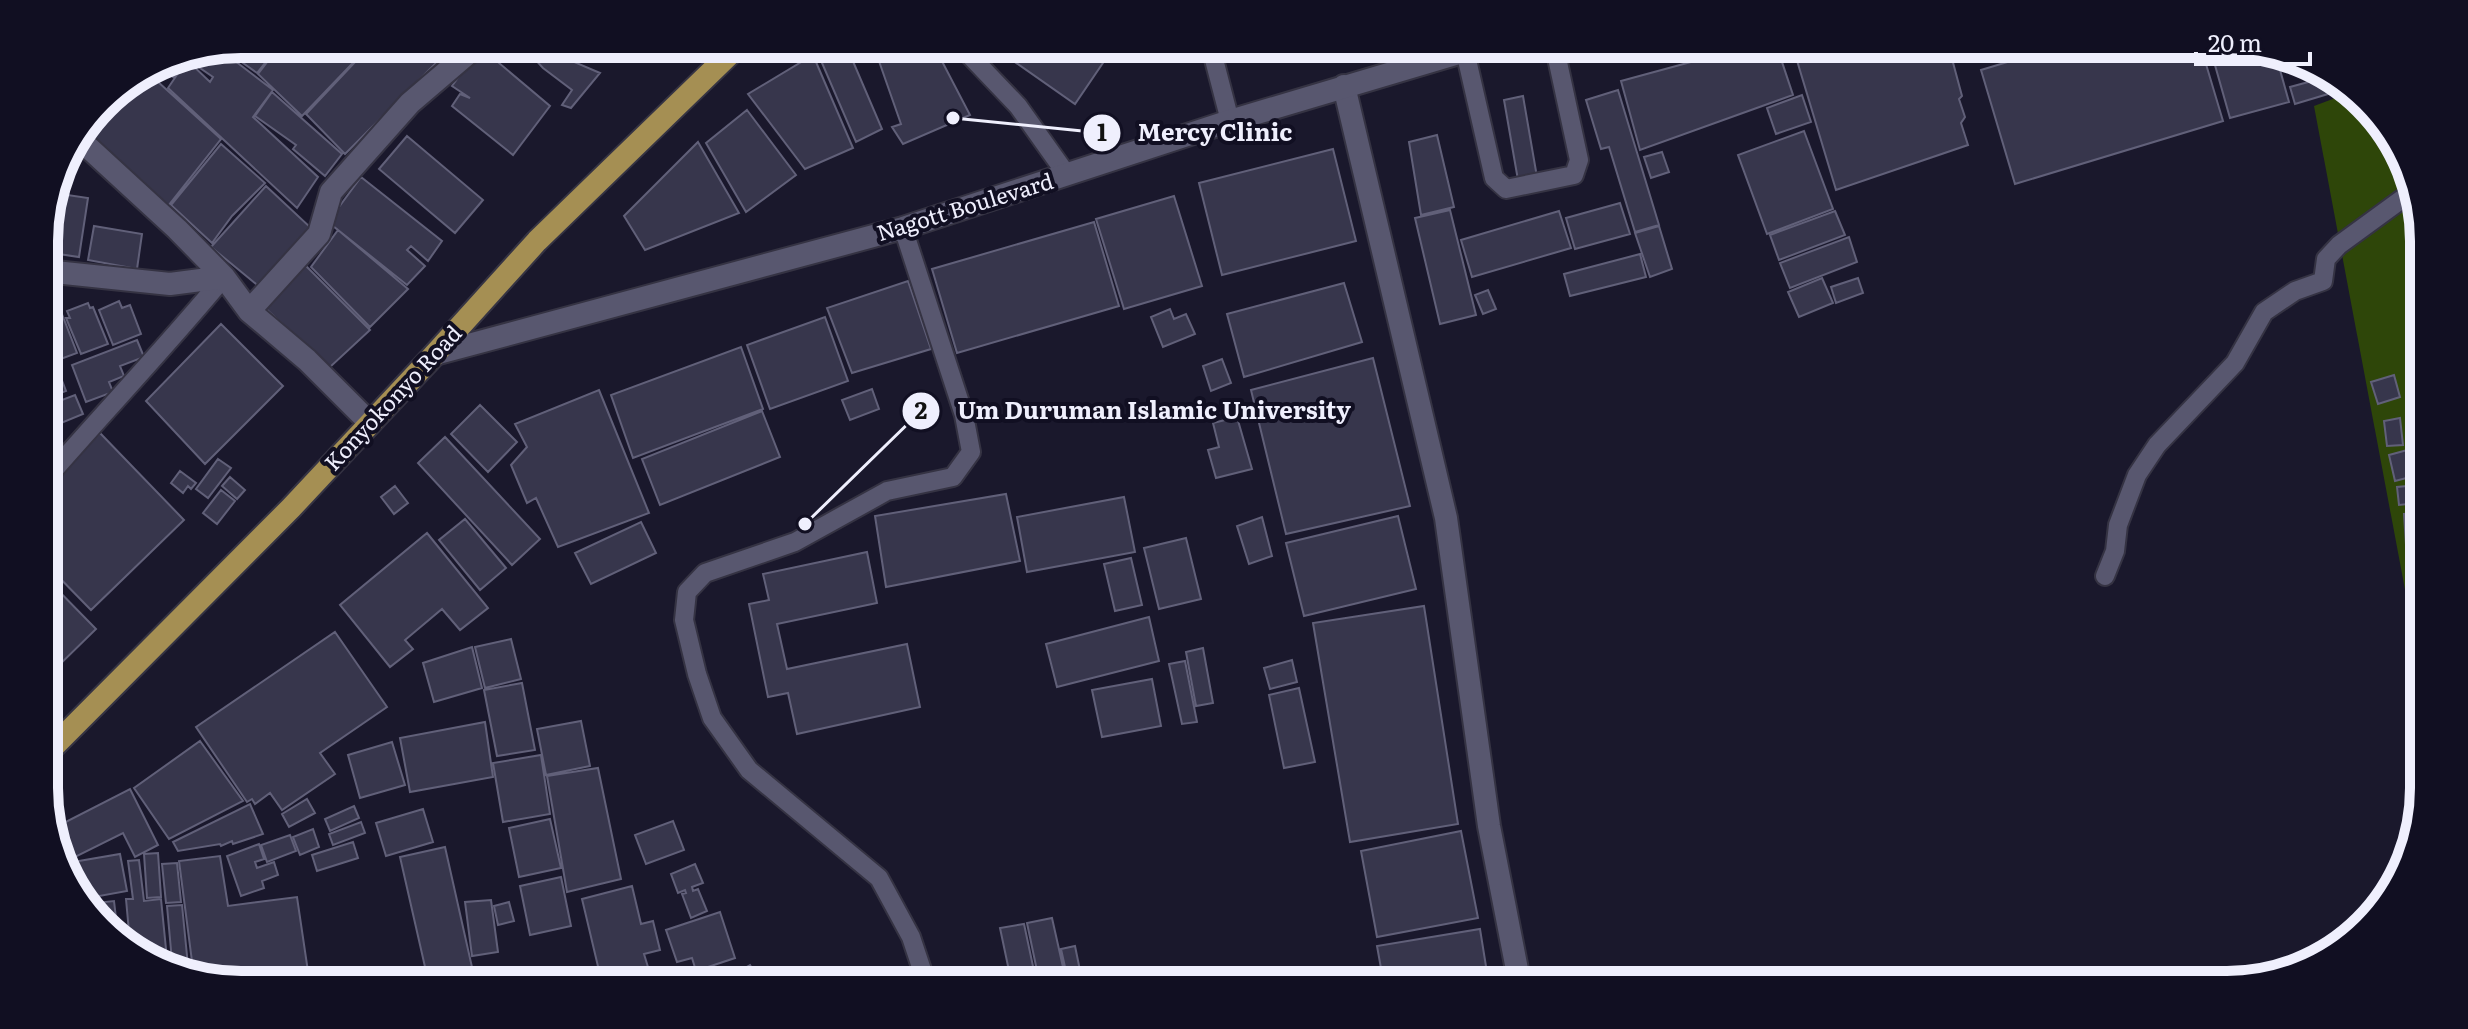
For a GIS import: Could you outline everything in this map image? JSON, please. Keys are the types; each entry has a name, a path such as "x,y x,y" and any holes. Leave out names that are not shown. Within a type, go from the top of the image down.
{"main road":[{"name":"Konyokonyo Road","path":"58,742 200,601 435,354 537,241 726,58"}],"street":[{"path":"249,311 319,234 331,192 410,103 463,58"},
{"name":"Nagott Boulevard","path":"435,354 903,228 1230,121 1441,58"},
{"path":"1344,86 1446,518 1489,826 1517,971"},
{"path":"86,145 177,229 224,277 249,311 307,360 370,423"},
{"path":"58,272 170,284 224,277"}],"lane":[{"path":"972,58 1018,106 1067,175"},
{"path":"1214,58 1230,121"},
{"path":"1467,58 1494,178 1506,189 1574,175 1579,160 1557,58"},
{"path":"2105,576 2115,551 2118,525 2131,489 2157,445 2235,363 2264,312 2295,291 2323,281 2326,259 2339,245 2405,197"},
{"path":"903,228 964,415 971,452 953,477 887,491 795,542 705,573 687,592 684,620 712,718 749,770 879,878 911,937 922,971"},
{"path":"58,465 127,385 166,347 224,277"}],"green space":[{"path":"2340,96 2357,111 2386,149 2404,193 2410,241 2410,616 2314,106"}],"building":[{"path":"231,58 273,90 253,117 318,177 297,208 168,88 181,68 192,65 210,82 213,77 195,65"},
{"path":"236,58 269,58 257,73"},
{"path":"270,58 358,58 302,116 258,74"},
{"path":"359,58 441,58 345,154 306,114"},
{"path":"472,58 493,58 550,106 513,155 452,106 460,94 470,98 452,86"},
{"path":"534,58 570,58 600,73 571,108 562,105 572,90"},
{"path":"808,58 814,58 853,148 805,169 748,94"},
{"path":"820,58 852,58 882,129 856,142"},
{"path":"878,58 940,58 970,115 903,144 892,127 901,124"},
{"path":"1009,58 1106,58 1075,104"},
{"path":"1706,58 1781,58 1793,95 1640,150 1621,81"},
{"path":"1796,58 1952,58 1962,96 1959,99 1965,117 1961,123 1968,145 1836,190"},
{"path":"2021,58 2204,58 2223,121 2015,184 1981,70"},
{"path":"2213,58 2239,58 2279,66 2289,102 2230,118"},
{"path":"155,79 221,139 168,206 87,143 111,111"},
{"path":"2315,80 2326,87 2328,94 2295,104 2290,87"},
{"path":"1618,90 1659,225 1635,232 1609,147 1601,149 1586,100"},
{"path":"272,92 342,154 325,176 293,149 296,145 255,116"},
{"path":"1802,95 1811,122 1776,134 1767,108"},
{"path":"1523,96 1537,177 1518,180 1504,100"},
{"path":"747,110 796,175 746,212 706,143"},
{"path":"1804,131 1833,209 1767,234 1738,155"},
{"path":"1437,135 1454,207 1421,215 1409,142"},
{"path":"407,136 483,200 455,233 379,169"},
{"path":"698,142 739,213 645,250 624,216"},
{"path":"221,144 265,183 232,216 212,243 171,205"},
{"path":"1333,149 1356,241 1222,275 1199,183"},
{"path":"1662,152 1669,172 1651,178 1644,157"},
{"path":"361,177 442,241 428,261 411,246 407,250 425,266 407,285 328,222"},
{"path":"266,186 311,228 262,289 211,247"},
{"path":"64,194 88,198 79,257 58,254 58,229"},
{"path":"1174,196 1202,286 1124,309 1096,219"},
{"path":"1620,203 1630,234 1575,249 1566,218"},
{"path":"1450,210 1476,315 1440,324 1415,218"},
{"path":"1559,211 1571,248 1472,277 1461,240"},
{"path":"1835,211 1845,235 1779,260 1770,235"},
{"path":"1094,222 1119,306 957,353 932,269"},
{"path":"94,226 142,234 137,269 88,260"},
{"path":"1659,226 1672,269 1650,277 1635,233"},
{"path":"338,230 408,289 370,327 311,267"},
{"path":"1849,237 1857,262 1790,288 1780,263"},
{"path":"1640,254 1646,277 1570,296 1564,274"},
{"path":"302,262 370,330 329,368 264,307"},
{"path":"1822,278 1833,303 1799,317 1788,292"},
{"path":"1858,278 1863,293 1836,303 1831,287"},
{"path":"908,281 931,349 852,373 827,308"},
{"path":"1344,283 1362,342 1244,377 1227,314"},
{"path":"1488,290 1496,309 1483,314 1475,295"},
{"path":"119,301 122,308 130,305 141,334 113,345 99,310"},
{"path":"88,303 90,308 93,307 108,344 81,354 66,318 70,318 67,311"},
{"path":"1170,309 1174,319 1186,314 1195,334 1163,347 1151,317"},
{"path":"58,310 77,353 58,360"},
{"path":"825,317 848,381 770,409 747,345"},
{"path":"221,324 283,386 205,464 146,401"},
{"path":"137,340 144,357 120,366 124,376 109,382 113,392 86,402 72,365"},
{"path":"741,347 763,409 633,458 611,395"},
{"path":"1373,358 1410,506 1286,534 1251,390"},
{"path":"1222,359 1231,383 1211,391 1203,366"},
{"path":"58,370 66,391 58,394"},
{"path":"2394,375 2400,397 2378,404 2371,382"},
{"path":"872,389 879,409 850,420 842,400"},
{"path":"599,390 649,513 558,547 536,498 527,503 511,465 527,447 515,424"},
{"path":"75,395 83,414 58,424 58,401"},
{"path":"480,405 517,442 488,472 451,434"},
{"path":"762,411 780,457 660,505 642,459"},
{"path":"1237,417 1252,469 1216,478 1208,450 1219,447 1213,423"},
{"path":"2400,418 2403,445 2387,446 2384,421"},
{"path":"100,433 184,520 91,610 58,576 58,474"},
{"path":"445,437 540,539 512,565 418,463"},
{"path":"2410,449 2410,477 2395,481 2389,455"},
{"path":"218,459 231,468 208,498 196,489"},
{"path":"180,471 196,483 191,489 188,486 183,493 171,483"},
{"path":"230,477 245,490 237,499 222,486"},
{"path":"395,486 408,503 394,514 381,497"},
{"path":"2410,486 2410,504 2399,505 2397,487"},
{"path":"221,490 235,501 217,524 203,513"},
{"path":"1006,494 1020,561 886,587 875,516"},
{"path":"1124,497 1135,552 1027,572 1017,517"},
{"path":"2404,514 2410,514 2410,545 2406,545"},
{"path":"1398,516 1416,589 1304,616 1286,543"},
{"path":"1262,517 1272,556 1249,564 1237,526"},
{"path":"465,519 506,568 480,590 439,540"},
{"path":"641,522 656,553 591,584 575,553"},
{"path":"427,533 488,608 460,630 442,609 405,640 413,649 390,667 340,605"},
{"path":"1186,538 1201,599 1159,609 1144,548"},
{"path":"867,552 877,603 777,624 787,669 907,644 920,707 797,734 788,693 768,697 749,604 769,600 763,574"},
{"path":"1131,558 1142,605 1115,611 1104,564"},
{"path":"58,590 96,629 58,666"},
{"path":"1424,606 1458,824 1350,842 1313,623"},
{"path":"1149,617 1159,661 1057,687 1046,644"},
{"path":"335,632 387,707 320,753 335,774 282,810 270,793 255,804 252,799 247,802 196,727"},
{"path":"511,639 521,679 485,688 475,647"},
{"path":"472,647 482,688 434,702 423,663"},
{"path":"1203,648 1213,703 1196,706 1186,652"},
{"path":"1292,660 1297,682 1270,689 1264,668"},
{"path":"1185,661 1197,722 1182,724 1169,664"},
{"path":"1152,679 1161,726 1102,737 1092,690"},
{"path":"522,683 535,750 497,756 484,690"},
{"path":"1299,688 1315,762 1284,768 1269,695"},
{"path":"581,721 590,766 546,775 537,729"},
{"path":"485,722 493,777 410,792 400,738"},
{"path":"200,741 243,801 169,839 134,788"},
{"path":"392,742 405,785 360,798 348,755"},
{"path":"541,755 550,814 503,822 493,763"},
{"path":"598,768 621,879 567,892 547,776"},
{"path":"130,789 158,845 135,857 123,833 73,858 62,824"},
{"path":"307,799 315,813 289,827 282,814"},
{"path":"250,804 263,834 233,844 232,841 221,846 178,851 173,842"},
{"path":"354,806 359,818 330,831 325,819"},
{"path":"423,809 433,842 386,856 376,823"},
{"path":"550,819 561,868 519,877 509,828"},
{"path":"673,821 684,850 646,864 635,835"},
{"path":"361,822 365,833 333,845 329,834"},
{"path":"313,829 319,847 300,855 293,837"},
{"path":"1461,831 1478,918 1377,937 1361,851"},
{"path":"290,835 296,851 267,862 261,845"},
{"path":"353,842 358,858 317,871 312,855"},
{"path":"259,844 264,859 255,862 257,868 274,862 278,875 262,881 264,888 241,896 227,856"},
{"path":"445,847 473,971 426,971 400,857"},
{"path":"158,853 161,897 147,898 144,854"},
{"path":"120,854 127,891 94,897 74,862"},
{"path":"220,856 228,906 297,897 308,971 229,971 192,964 179,861"},
{"path":"139,860 144,901 161,899 167,955 129,933 126,899 133,899 128,861"},
{"path":"177,863 181,902 166,903 162,864"},
{"path":"695,864 703,883 692,887 693,891 698,889 707,911 691,918 682,894 686,893 685,890 678,893 671,874"},
{"path":"561,877 571,926 530,935 520,886"},
{"path":"632,886 641,924 653,921 660,950 644,954 648,967 632,971 599,971 582,899"},
{"path":"491,900 498,952 472,956 465,902"},
{"path":"114,901 117,923 103,909 98,903"},
{"path":"509,902 514,921 498,925 494,906"},
{"path":"182,905 188,962 172,957 167,906"},
{"path":"720,912 735,958 696,971 692,958 677,962 666,930"},
{"path":"1052,918 1064,971 1037,971 1027,923"},
{"path":"1024,924 1034,971 1009,971 1000,928"},
{"path":"1480,929 1487,971 1381,971 1377,946"},
{"path":"1075,946 1080,971 1066,971 1061,949"},
{"path":"750,965 753,971 740,971"}],"place":[{"name":"Mercy Clinic","path":"953,118"},
{"name":"Um Duruman Islamic University","path":"805,524"}]}
